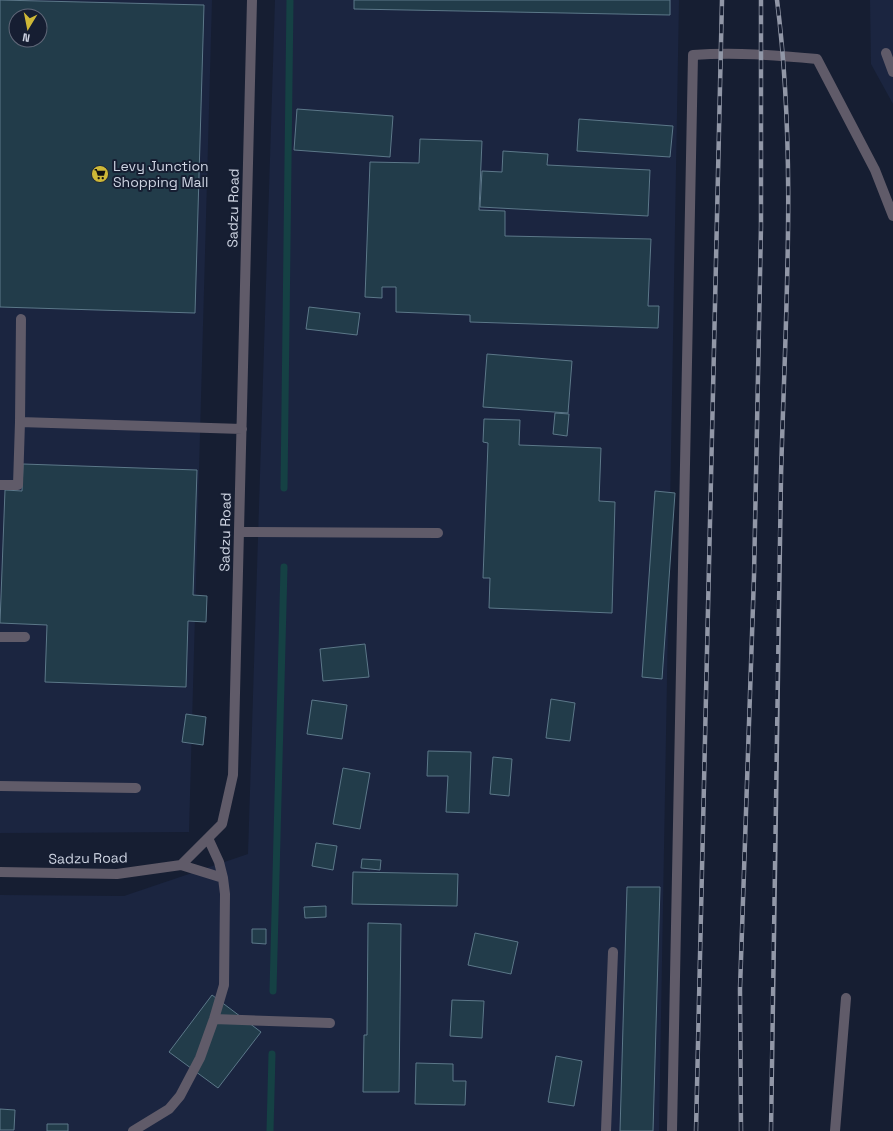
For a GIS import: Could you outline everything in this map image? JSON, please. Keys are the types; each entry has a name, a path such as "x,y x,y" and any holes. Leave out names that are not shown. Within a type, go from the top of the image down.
{"street":[{"name":"Sadzu Road","path":"0,872 117,874 181,865 222,824 233,775 252,0"},
{"path":"886,53 893,72"},
{"path":"672,1131 693,55 762,54 817,59 875,170 893,216"},
{"path":"0,485 18,485 21,319"},
{"path":"20,422 242,429"},
{"path":"239,532 438,533"},
{"path":"0,637 25,637"},
{"path":"0,786 136,788"},
{"path":"133,1131 169,1109 180,1096 200,1058 214,1020 224,985 225,894 219,862 208,838"},
{"path":"181,865 223,878"},
{"path":"606,1131 613,952"},
{"path":"835,1131 846,998"},
{"path":"214,1020 330,1023"}],"shaded area":[{"path":"0,0 212,0 189,832 0,833"},
{"path":"275,0 679,0 659,1131 0,1131 0,895 124,896 248,854"},
{"path":"870,0 893,0 893,104 871,64"}],"building":[{"name":"Levy Junction Shopping Mall","path":"0,0 204,5 195,313 0,307"},
{"path":"354,0 670,0 670,15 354,9"},
{"path":"297,109 393,116 390,157 294,150"},
{"path":"579,119 673,126 670,157 577,151"},
{"path":"420,139 482,141 479,210 505,211 505,236 651,239 648,306 659,306 658,328 470,322 470,315 396,312 396,287 382,287 382,298 365,297 370,162 419,163"},
{"path":"503,151 548,154 547,165 650,170 648,216 480,207 482,171 502,172"},
{"path":"309,307 360,313 357,335 306,329"},
{"path":"487,354 572,361 568,413 483,407"},
{"path":"555,413 569,414 567,436 553,434"},
{"path":"484,419 520,420 519,445 601,448 599,501 615,502 612,613 489,608 490,578 483,578 488,443 483,442"},
{"path":"23,464 197,470 193,595 207,596 206,622 188,621 186,687 45,682 47,625 0,623 5,490 22,491"},
{"path":"655,491 675,493 662,679 642,677"},
{"path":"365,644 369,677 323,681 320,649"},
{"path":"551,699 575,703 570,741 546,738"},
{"path":"312,700 347,705 342,739 307,734"},
{"path":"186,714 206,717 203,745 182,742"},
{"path":"428,751 471,752 469,813 446,812 448,776 427,776"},
{"path":"493,757 512,759 509,796 490,794"},
{"path":"343,768 370,773 360,829 333,824"},
{"path":"316,843 337,846 333,870 312,866"},
{"path":"362,859 381,860 380,870 361,868"},
{"path":"353,872 458,874 457,906 352,904"},
{"path":"627,887 660,887 653,1131 620,1131"},
{"path":"326,906 326,917 305,918 304,907"},
{"path":"368,923 401,924 399,1092 363,1092 364,1035 367,1035"},
{"path":"252,929 266,929 266,944 252,943"},
{"path":"475,933 518,942 511,974 468,965"},
{"path":"212,995 261,1032 218,1088 169,1052"},
{"path":"452,1000 484,1001 482,1038 450,1036"},
{"path":"556,1056 582,1061 574,1106 548,1102"},
{"path":"416,1063 453,1064 453,1081 466,1081 465,1105 415,1104"},
{"path":"0,1109 15,1110 14,1130 0,1130"},
{"path":"47,1124 68,1124 68,1131 47,1131"}],"waterway":[{"path":"284,488 290,0"},
{"path":"273,991 284,567"},
{"path":"270,1131 272,1054"}],"railway":[{"path":"696,1131 722,0"},
{"path":"741,1131 740,989 754,576 761,226 761,0"},
{"path":"771,1131 781,477 788,238 787,119 777,0"}],"place":[{"name":"Levy Junction Shopping Mall","path":"100,174"}]}
